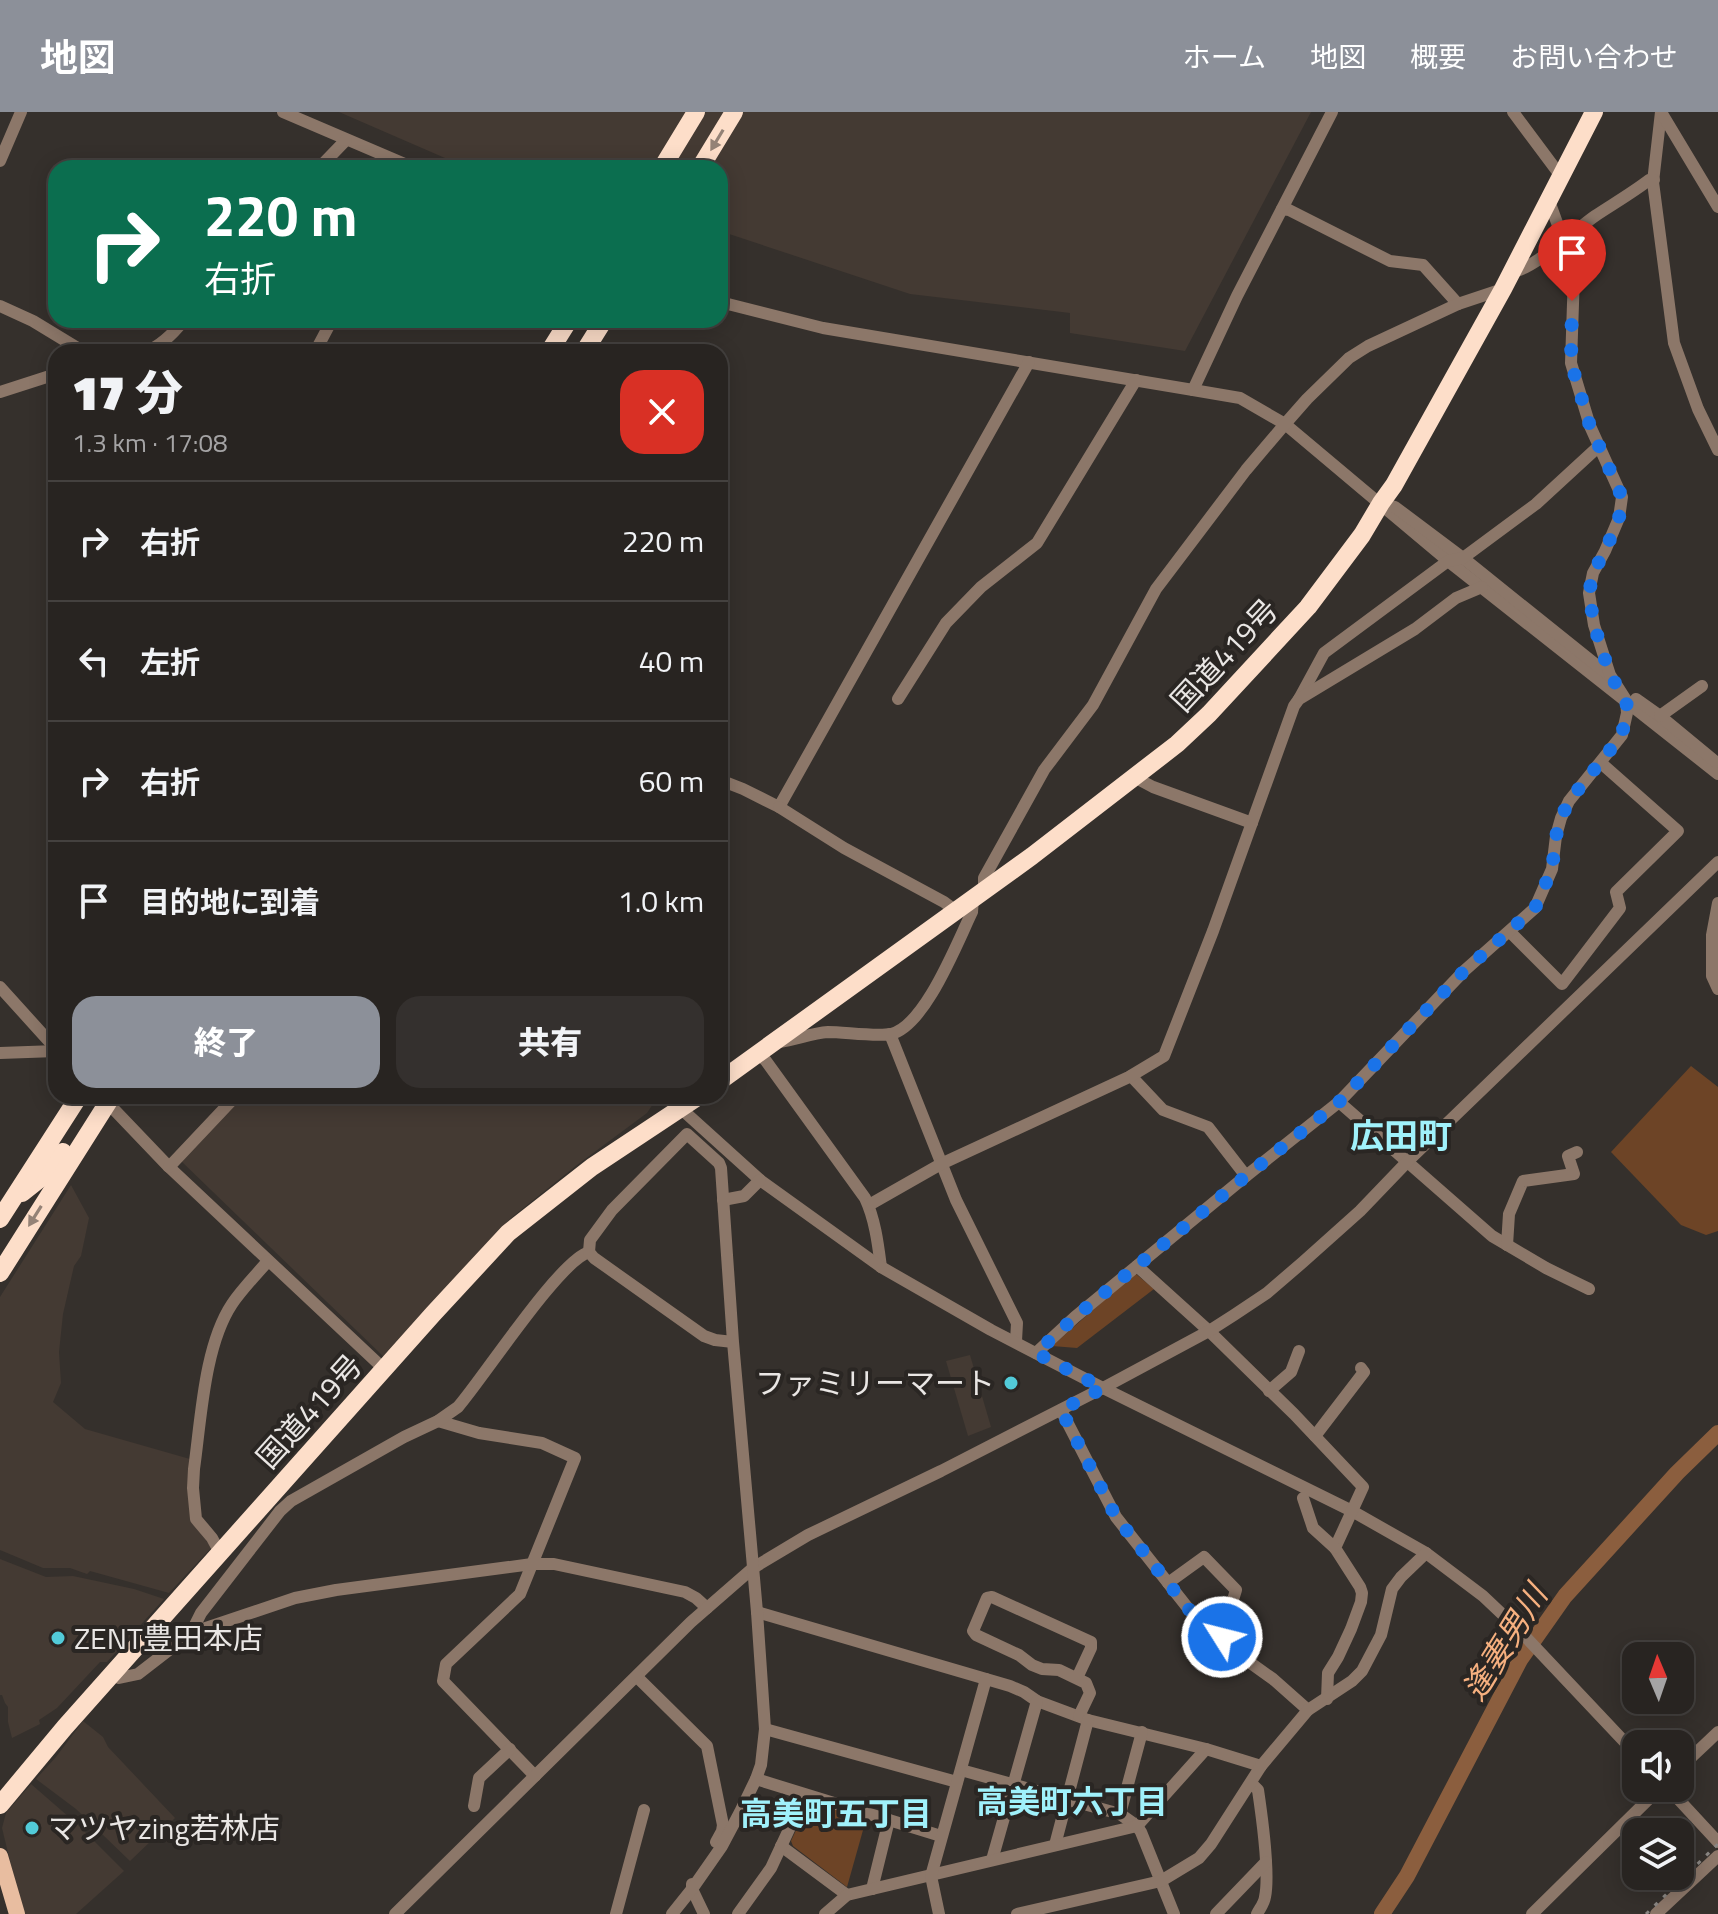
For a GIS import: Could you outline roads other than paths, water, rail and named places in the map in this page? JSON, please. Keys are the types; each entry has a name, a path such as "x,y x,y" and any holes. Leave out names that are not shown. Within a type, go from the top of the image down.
{"highway":[{"path":"667,160 696,112"},
{"path":"705,160 734,112"},
{"name":"国道419号","path":"728,1075 1136,778 1209,714 1308,607 1362,535 1394,485 1507,280 1594,112"},
{"path":"0,1219 74,1104"},
{"path":"11,1203 46,1174 101,1104"},
{"path":"0,1273 102,1104"},
{"name":"国道419号","path":"0,1805 65,1727 508,1233 673,1104"}],"main road":[{"path":"0,1856 17,1914"}],"street":[{"path":"0,161 21,112"},
{"path":"283,112 395,160"},
{"path":"1193,390 1237,296 1332,112"},
{"path":"1513,112 1560,175"},
{"path":"1661,112 1654,180 1674,343 1698,409 1718,450"},
{"path":"1661,112 1718,207"},
{"path":"327,160 346,140"},
{"path":"881,1267 869,1205 775,1073 766,1048 813,1033 890,1034 906,1026 926,1004 972,912 984,878 1044,770 1093,705 1156,589 1246,470 1307,399 1349,358 1368,346 1507,280 1594,217 1649,180 1654,180"},
{"path":"1036,1353 1075,1317 1339,1102 1464,971 1535,908 1552,869 1556,836 1569,801 1622,735 1627,713 1626,700 1610,675 1594,625 1589,593 1593,573 1619,518 1622,497 1598,447 1571,363 1574,274 1548,198"},
{"path":"1282,209 1390,261 1423,265 1458,304"},
{"path":"728,304 823,328 1240,398 1285,424 1448,561 1718,774"},
{"path":"0,306 71,344"},
{"path":"159,344 178,328"},
{"path":"779,807 1029,362"},
{"path":"0,392 48,377"},
{"path":"898,699 946,623 981,587 1037,543 1136,380"},
{"path":"869,1205 941,1164 1131,1076 1164,1056 1294,706 1324,653 1448,561 1463,558 1536,504 1598,447"},
{"path":"1381,503 1395,507 1463,558 1718,764"},
{"path":"1299,699 1415,629 1456,598 1482,587"},
{"path":"1660,716 1702,686"},
{"path":"1510,932 1562,984 1620,908 1616,892 1678,831 1601,763"},
{"path":"1136,778 1252,823"},
{"path":"728,783 779,807 844,848 956,911"},
{"path":"395,1914 707,1608 753,1568 808,1535 1103,1388 1209,1331 1267,1293 1360,1211 1408,1161 1717,865"},
{"path":"1718,903 1712,976 1718,989"},
{"path":"0,987 48,1041"},
{"path":"890,1034 941,1164 1017,1323 1016,1341"},
{"path":"0,1053 48,1050"},
{"path":"1131,1076 1163,1110 1208,1127 1246,1176"},
{"path":"1339,1102 1492,1236 1589,1289"},
{"path":"111,1104 169,1167 384,1369"},
{"path":"169,1167 228,1104"},
{"path":"675,1104 760,1180 881,1267 991,1330 1352,1511 1426,1553 1483,1596 1521,1632 1622,1739"},
{"path":"672,1914 730,1832 756,1779 764,1750 765,1729 719,1163 687,1134 612,1210 590,1240 589,1252 704,1336 733,1342"},
{"path":"1507,1245 1509,1214 1523,1181 1574,1174 1568,1156 1577,1152"},
{"path":"723,1200 744,1196 760,1180"},
{"path":"191,1633 201,1613 280,1511 291,1501 458,1407 559,1276 589,1252"},
{"path":"220,1553 196,1519 194,1504 194,1469 211,1355 230,1306 268,1261"},
{"path":"1137,1266 1209,1331 1363,1487 1335,1548"},
{"path":"1269,1391 1291,1372 1299,1351"},
{"path":"1315,1436 1364,1372 1361,1368"},
{"path":"1061,1410 1116,1517 1206,1631 1273,1679 1308,1710"},
{"path":"438,1421 479,1433 542,1443 575,1458 520,1594 446,1664 443,1681 535,1776"},
{"path":"1303,1498 1313,1528 1335,1548 1362,1593 1351,1629 1328,1673 1327,1699"},
{"path":"1017,1914 1161,1881 1199,1858 1261,1766 1308,1710 1362,1671 1381,1635 1392,1589 1426,1553"},
{"path":"1168,1583 1204,1557 1236,1590 1220,1642"},
{"path":"114,1674 119,1678 138,1674 191,1633 295,1598 532,1564 554,1564 685,1592 707,1608"},
{"path":"1055,1845 1090,1693 1086,1683 1077,1678 1059,1670 1032,1665 1019,1655 976,1635 973,1631 987,1598 992,1597 1091,1642 1077,1678"},
{"path":"757,1612 986,1679 1083,1718 1261,1766"},
{"path":"637,1677 707,1746 723,1825 692,1876 692,1889 704,1914"},
{"path":"939,1914 931,1876 986,1679"},
{"path":"992,1860 1037,1701"},
{"path":"765,1729 959,1776 1012,1785 1120,1814 1137,1826 1174,1914"},
{"path":"1120,1814 1142,1732"},
{"path":"1694,1755 1718,1732"},
{"path":"474,1806 479,1778 510,1749"},
{"path":"825,1914 847,1895 1137,1826 1206,1749"},
{"path":"756,1779 941,1836"},
{"path":"1251,1783 1258,1790 1266,1862 1265,1902 1257,1914"},
{"path":"738,1914 771,1868 805,1795"},
{"path":"1532,1914 1646,1802"},
{"path":"1681,1802 1718,1842"},
{"path":"616,1914 644,1810"},
{"path":"872,1889 889,1820"},
{"path":"781,1846 847,1895"},
{"path":"1656,1914 1718,1856"},
{"path":"1216,1914 1266,1862"}],"waterway":[{"name":"逢妻男川","path":"1382,1914 1407,1876 1520,1660 1565,1596 1677,1473 1718,1433"}],"railway":[{"path":"1646,1914 1718,1844"}],"place":[{"name":"ファミリーマート","path":"1011,1383"},
{"name":"ZENT豊田本店","path":"58,1638"},
{"name":"マツヤzing若林店","path":"32,1828"}],"district":[{"name":"広田町","path":"1401,1135"},
{"name":"高美町六丁目","path":"1072,1801"},
{"name":"高美町五丁目","path":"836,1813"}]}
